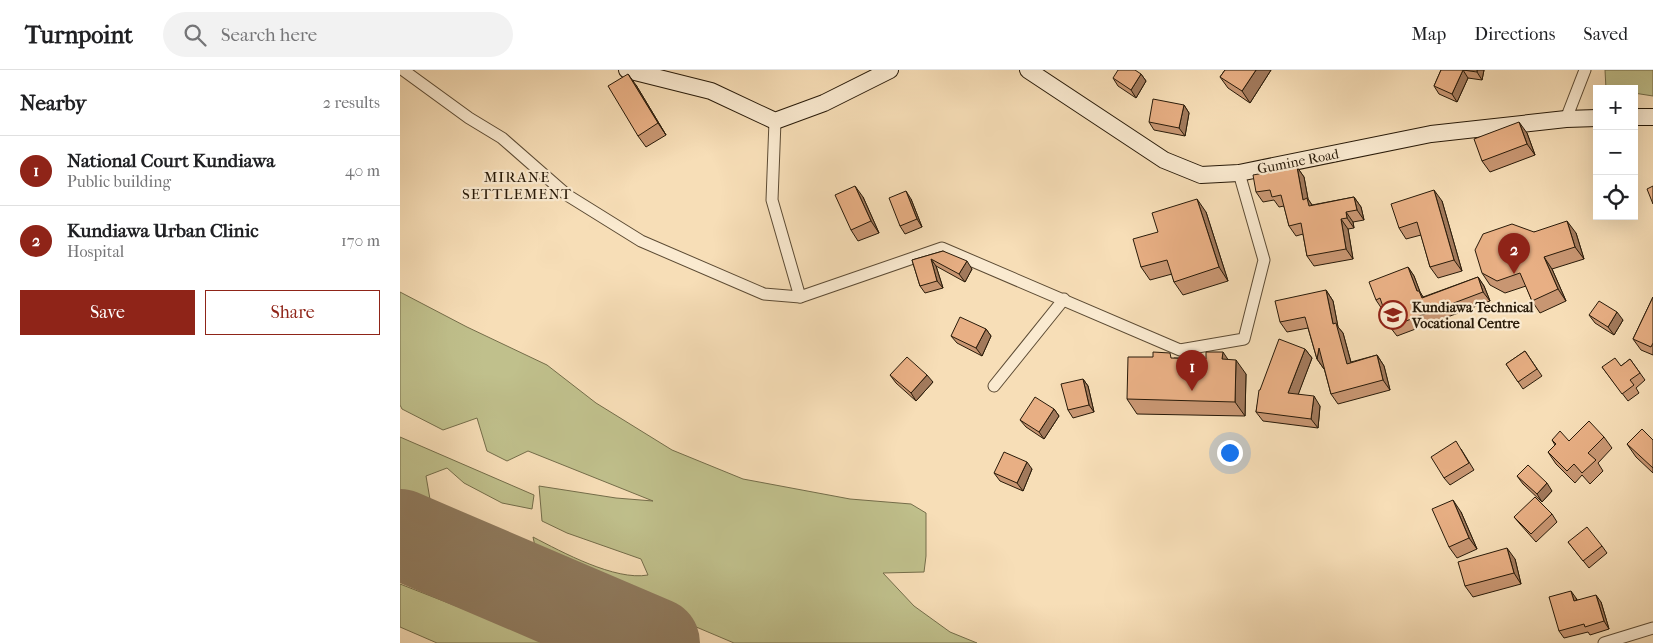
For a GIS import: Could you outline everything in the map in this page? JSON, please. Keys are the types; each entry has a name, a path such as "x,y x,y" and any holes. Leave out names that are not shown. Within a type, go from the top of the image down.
{"main road":[{"path":"627,70 712,91 775,121 824,103 890,70"},
{"name":"Gumine Road","path":"1028,70 1164,160 1201,175 1239,173 1431,134 1566,119 1593,118"},
{"path":"1638,117 1653,117"}],"street":[{"path":"403,70 469,118 502,138 567,195 641,241 764,294 800,297 942,248 1180,350 1244,339 1264,260 1239,173"},
{"path":"1566,119 1585,70"},
{"path":"775,121 772,200 800,297"},
{"path":"994,386 1064,299"},
{"path":"1604,643 1653,628"}],"green space":[{"path":"1605,70 1653,70 1653,96 1638,94 1638,85 1606,85"},
{"path":"400,292 467,327 547,365 596,403 672,450 743,479 850,499 911,504 926,513 924,572 883,573 914,606 950,632 977,643 734,643 538,560 533,537 573,557 605,570 635,576 648,575 641,559 567,533 542,521 539,486 616,498 653,501 528,451 507,461 487,451 477,418 443,430 402,409 400,405"},
{"path":"400,437 534,495 532,509 502,503 464,483 447,468 426,476 432,511 400,497"},
{"path":"400,584 502,624 543,643 437,643 400,627"}],"building":[{"path":"1118,70 1135,70 1141,74 1131,90 1113,78"},
{"path":"1225,70 1256,70 1242,91 1220,77"},
{"path":"1441,70 1463,70 1452,94 1434,86"},
{"path":"628,74 658,123 638,136 608,86"},
{"path":"1153,99 1184,105 1179,128 1149,122"},
{"path":"1519,122 1527,144 1482,161 1474,139"},
{"path":"1297,167 1303,200 1307,198 1309,206 1354,197 1357,210 1346,212 1347,218 1341,219 1346,249 1307,256 1301,223 1289,226 1281,195 1272,197 1270,190 1256,192 1253,175"},
{"path":"855,186 871,221 851,230 835,195"},
{"path":"1653,186 1653,204 1647,189"},
{"path":"1434,190 1454,260 1430,267 1417,222 1399,228 1391,204"},
{"path":"906,191 917,219 900,226 889,198"},
{"path":"1197,199 1219,267 1174,282 1167,260 1141,267 1133,239 1158,232 1152,213"},
{"path":"1567,221 1575,247 1544,257 1558,289 1532,301 1520,273 1497,281 1482,273 1475,250 1483,234 1512,224 1534,232"},
{"path":"943,251 967,261 959,274 931,259 937,281 920,286 912,260"},
{"path":"1408,267 1417,291 1419,291 1422,298 1478,277 1483,292 1390,327 1380,298 1376,300 1369,282"},
{"path":"1326,290 1333,324 1336,323 1347,364 1377,355 1383,380 1331,394 1319,348 1317,359 1305,317 1280,322 1275,301"},
{"path":"1653,297 1653,343 1651,347 1633,339"},
{"path":"1599,301 1617,312 1608,327 1589,315"},
{"path":"960,317 986,329 976,348 951,336"},
{"path":"1279,339 1305,349 1288,393 1314,396 1311,419 1256,412 1259,390"},
{"path":"1525,351 1537,369 1518,382 1506,364"},
{"path":"1153,352 1170,353 1171,358 1206,359 1206,352 1223,352 1222,359 1236,360 1235,402 1127,399 1128,357 1153,357"},
{"path":"907,357 927,375 911,393 890,375"},
{"path":"1615,358 1621,366 1630,359 1640,373 1630,380 1634,385 1622,394 1602,367"},
{"path":"1083,379 1089,405 1068,410 1061,384"},
{"path":"1035,397 1054,409 1039,432 1020,420"},
{"path":"1589,421 1604,437 1588,453 1596,460 1582,473 1574,464 1567,471 1548,452 1556,444 1552,440 1560,431 1569,441"},
{"path":"1642,429 1653,440 1653,468 1627,444"},
{"path":"1456,441 1469,463 1444,478 1431,457"},
{"path":"1004,452 1027,462 1017,483 994,473"},
{"path":"1528,465 1547,483 1537,494 1517,476"},
{"path":"1535,497 1552,514 1531,534 1514,517"},
{"path":"1453,500 1469,538 1449,547 1432,509"},
{"path":"1587,527 1602,546 1583,561 1568,542"},
{"path":"1507,548 1514,573 1465,586 1458,562"},
{"path":"1571,591 1574,601 1596,595 1604,621 1585,627 1584,624 1559,631 1549,597"}],"runway":[{"path":"400,534 655,643"}],"place":[{"name":"Kundiawa Urban Clinic","path":"1514,274"},
{"name":"Kundiawa Technical Vocational Centre","path":"1393,315"},
{"name":"National Court Kundiawa","path":"1192,391"}],"district":[{"name":"MIRANE SETTLEMENT","path":"517,186"}]}
